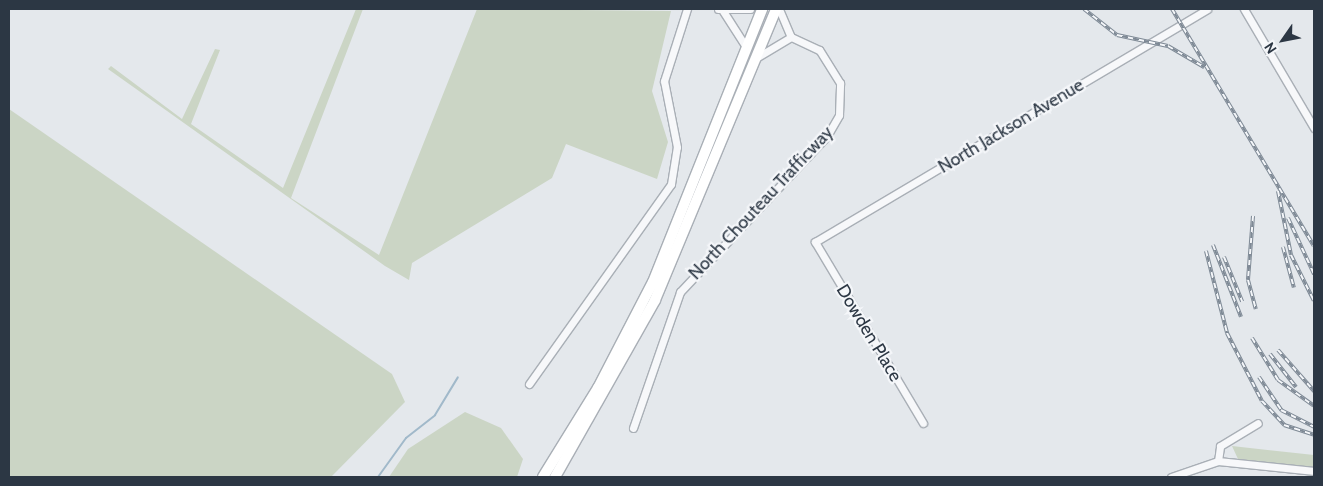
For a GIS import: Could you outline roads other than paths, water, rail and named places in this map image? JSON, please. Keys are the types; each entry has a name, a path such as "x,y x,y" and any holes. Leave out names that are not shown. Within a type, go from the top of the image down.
{"main road":[{"name":"North Chouteau Trafficway","path":"543,477 602,390 678,226 762,9"},
{"name":"North Chouteau Trafficway","path":"555,477 677,251 755,60 778,9"}],"street":[{"path":"529,384 671,184 677,146 664,80 687,9"},
{"path":"720,10 750,9"},
{"path":"778,9 791,38"},
{"name":"North Jackson Avenue","path":"816,242 1207,9"},
{"path":"1244,9 1314,128"},
{"path":"720,10 741,32 746,48"},
{"name":"North Chouteau Trafficway","path":"633,428 680,292 827,136 839,115 842,94 828,59 791,38 772,45 755,60"},
{"name":"Dowden Place","path":"816,242 923,423"},
{"path":"1218,461 1220,446 1258,423"},
{"path":"1170,477 1218,461 1314,471"}],"waterway":[{"path":"378,477 406,438 435,415 458,377"}],"railway":[{"path":"1084,9 1117,35 1168,46 1204,67"},
{"path":"1172,9 1314,246"},
{"path":"1278,191 1291,255 1314,301"},
{"path":"1253,216 1248,280 1256,309"},
{"path":"1288,218 1314,274"},
{"path":"1213,245 1241,317"},
{"path":"1283,247 1294,288"},
{"path":"1206,251 1227,333 1262,401 1284,425 1314,435"},
{"path":"1224,257 1242,301"},
{"path":"1252,338 1278,380 1314,406"},
{"path":"1278,350 1314,391"},
{"path":"1270,354 1296,387"},
{"path":"1259,377 1281,410 1314,427"}]}
